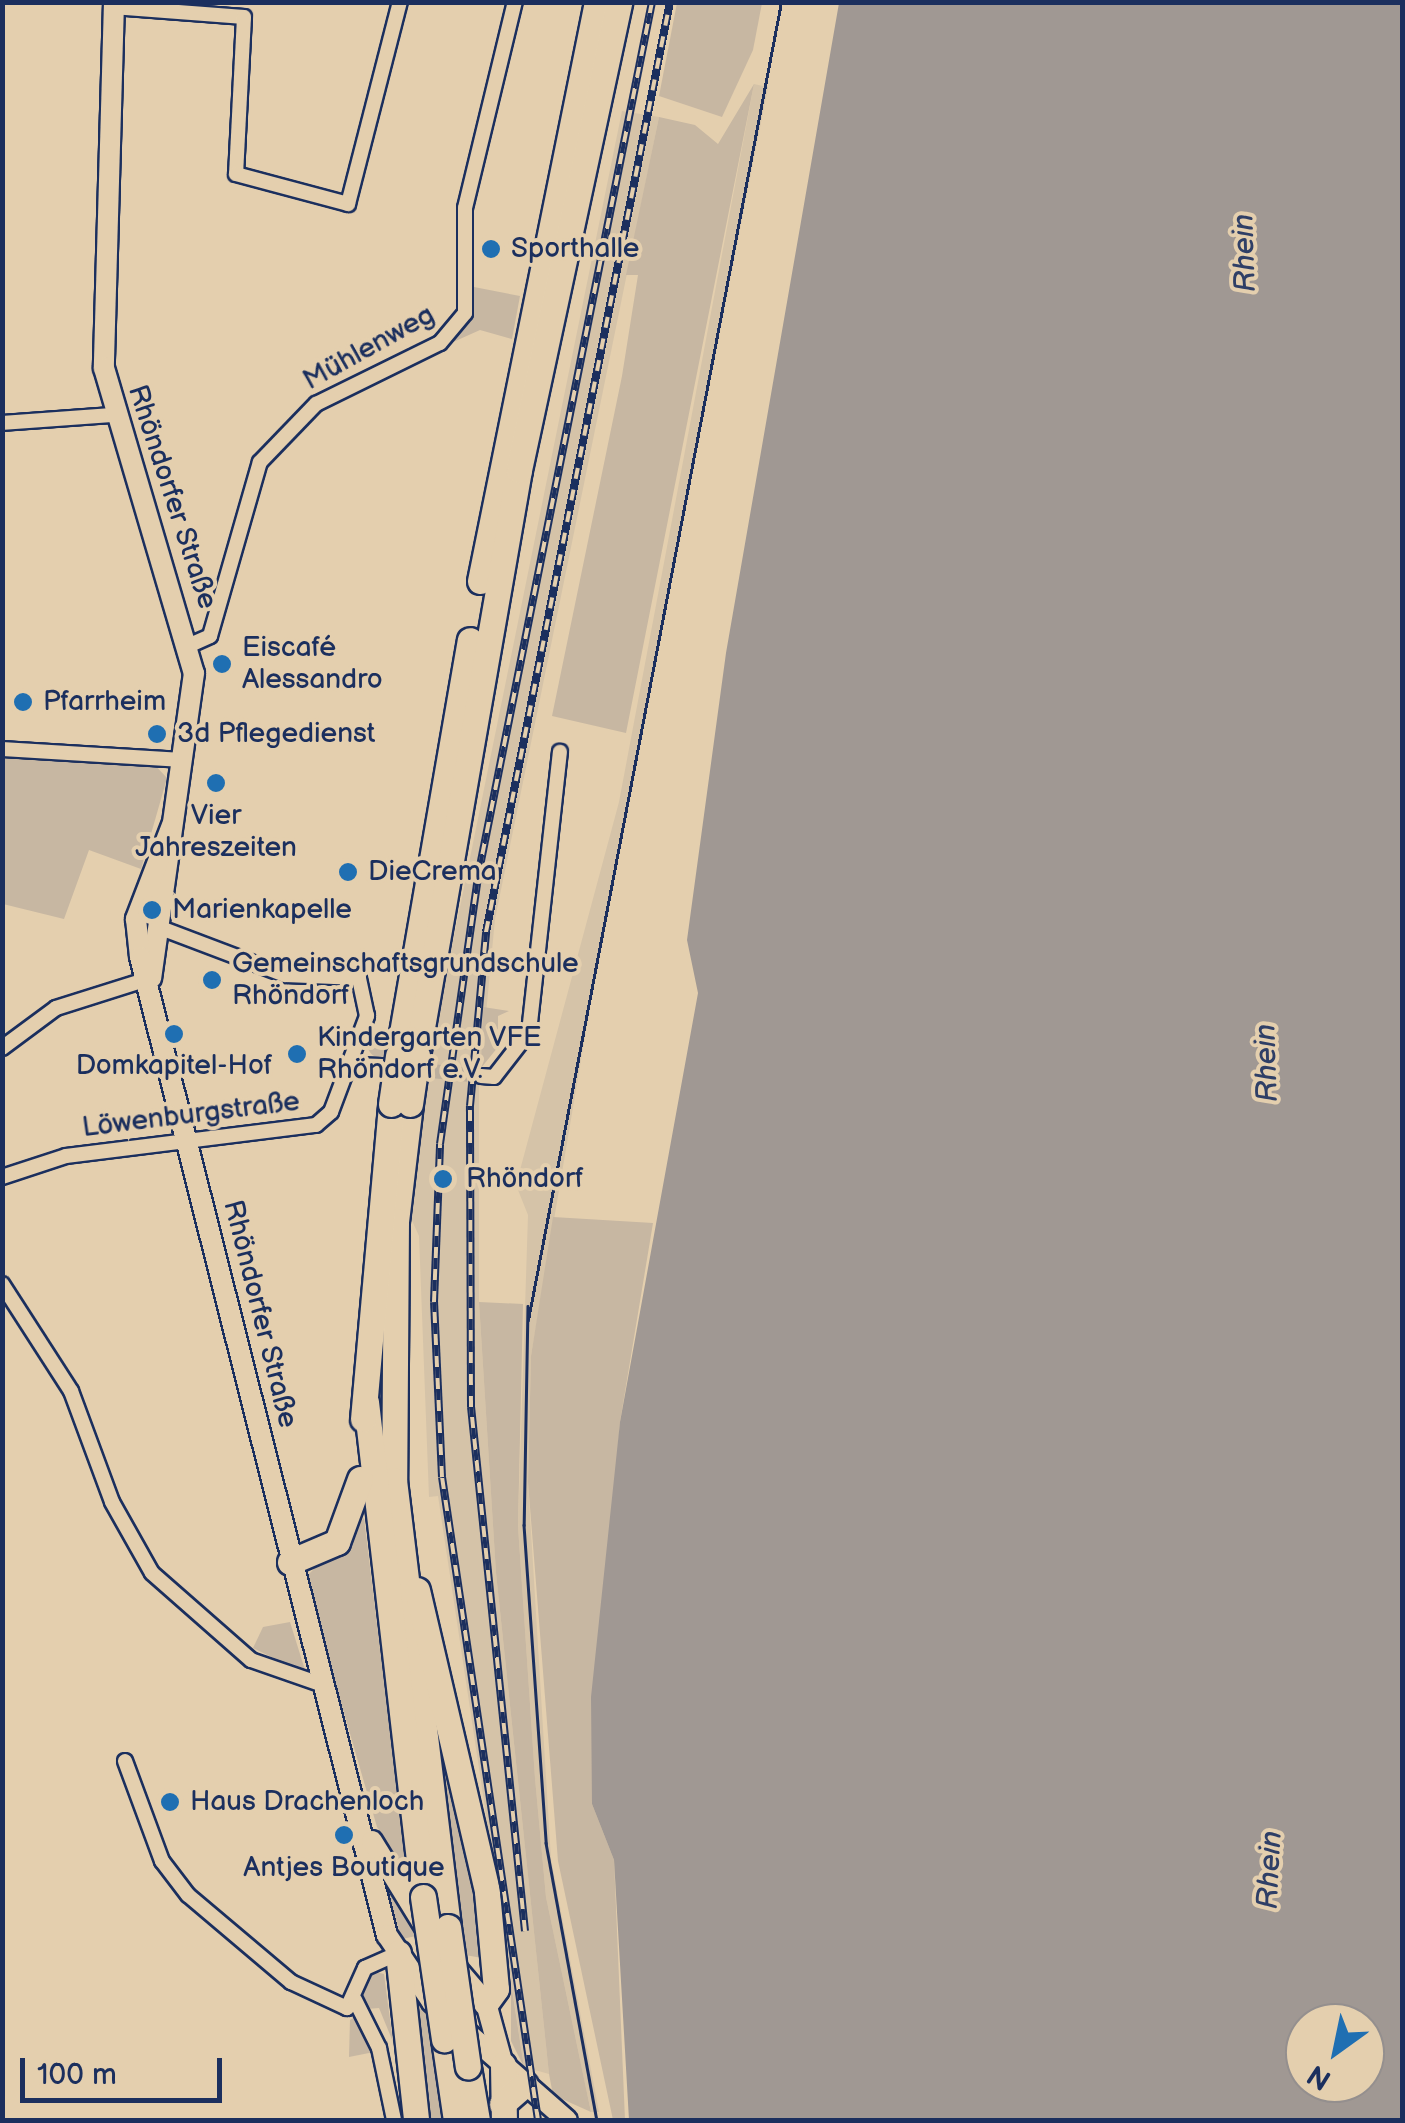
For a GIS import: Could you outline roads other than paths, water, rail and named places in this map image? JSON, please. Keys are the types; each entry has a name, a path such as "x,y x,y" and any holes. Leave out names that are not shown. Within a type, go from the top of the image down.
{"highway":[{"path":"477,2120 445,1939 394,1480 399,1060 490,528 597,2"},
{"path":"399,1060 619,2"},
{"path":"290,1562 337,1542 350,1523 401,1104"},
{"path":"366,1402 423,1897 456,2120"},
{"path":"394,1480 487,1892 496,1989 486,2004"},
{"path":"398,1953 416,2120"},
{"path":"503,2065 503,2112"},
{"path":"503,2112 525,2084"}],"main road":[{"name":"Rhöndorfer Straße","path":"114,5 104,283 112,415 190,646 184,760 172,825 162,934 151,978"},
{"name":"Rhöndorfer Straße","path":"172,825 136,919 137,941 151,978 290,1562 398,1953 432,2002 567,2120"},
{"path":"137,941 149,948 162,934"},
{"name":"Rhöndorfer Straße","path":"360,1820 486,2004 503,2065"},
{"path":"398,1953 445,1939"},
{"path":"432,2002 454,2013 486,2004"}],"street":[{"path":"114,5 244,17 236,174 348,204 400,2"},
{"name":"Mühlenweg","path":"190,646 210,636 260,462 316,404 440,343 465,313 465,208 515,2"},
{"path":"2,423 112,415"},
{"path":"2,749 184,760"},
{"path":"481,1076 494,1077 529,1032 560,752"},
{"path":"162,934 285,975 352,973 368,1000 353,1064 399,1060"},
{"path":"2,1048 70,1002 151,978"},
{"name":"Löwenburgstraße","path":"2,1176 187,1139 319,1124 353,1064"},
{"path":"2,1284 71,1391 118,1516 152,1573 251,1660 326,1686"},
{"path":"125,1761 150,1842 188,1896 315,1997 347,2008 355,2000 365,1968 398,1953"},
{"path":"355,2000 379,2048 394,2120"}],"water":[{"name":"Rhein","path":"839,3 1402,3 1402,2120 629,2120 614,1860 592,1804 591,1697 620,1422 698,993 687,940 726,653"}],"tunnel":[{"path":"412,1069 481,1076"}],"tram line":[{"path":"528,1320 781,2"},
{"path":"528,1306 524,1525 546,1843 597,2120"}],"railway":[{"path":"538,2120 442,1477 434,1302 440,1144 478,876 652,2"},
{"path":"525,1931 471,1407 470,1106 486,932 670,2"}],"place":[{"name":"Sporthalle","path":"491,249"},
{"name":"Eiscafé Alessandro","path":"222,664"},
{"name":"Pfarrheim","path":"23,702"},
{"name":"3d Pflegedienst","path":"157,734"},
{"name":"Vier Jahreszeiten","path":"216,783"},
{"name":"DieCrema","path":"348,872"},
{"name":"Marienkapelle","path":"152,910"},
{"name":"Gemeinschaftsgrundschule Rhöndorf","path":"212,980"},
{"name":"Domkapitel-Hof","path":"174,1034"},
{"name":"Kindergarten VFE Rhöndorf e.V.","path":"297,1054"},
{"name":"Rhöndorf","path":"443,1179"},
{"name":"Haus Drachenloch","path":"170,1802"},
{"name":"Antjes Boutique","path":"344,1835"}]}
